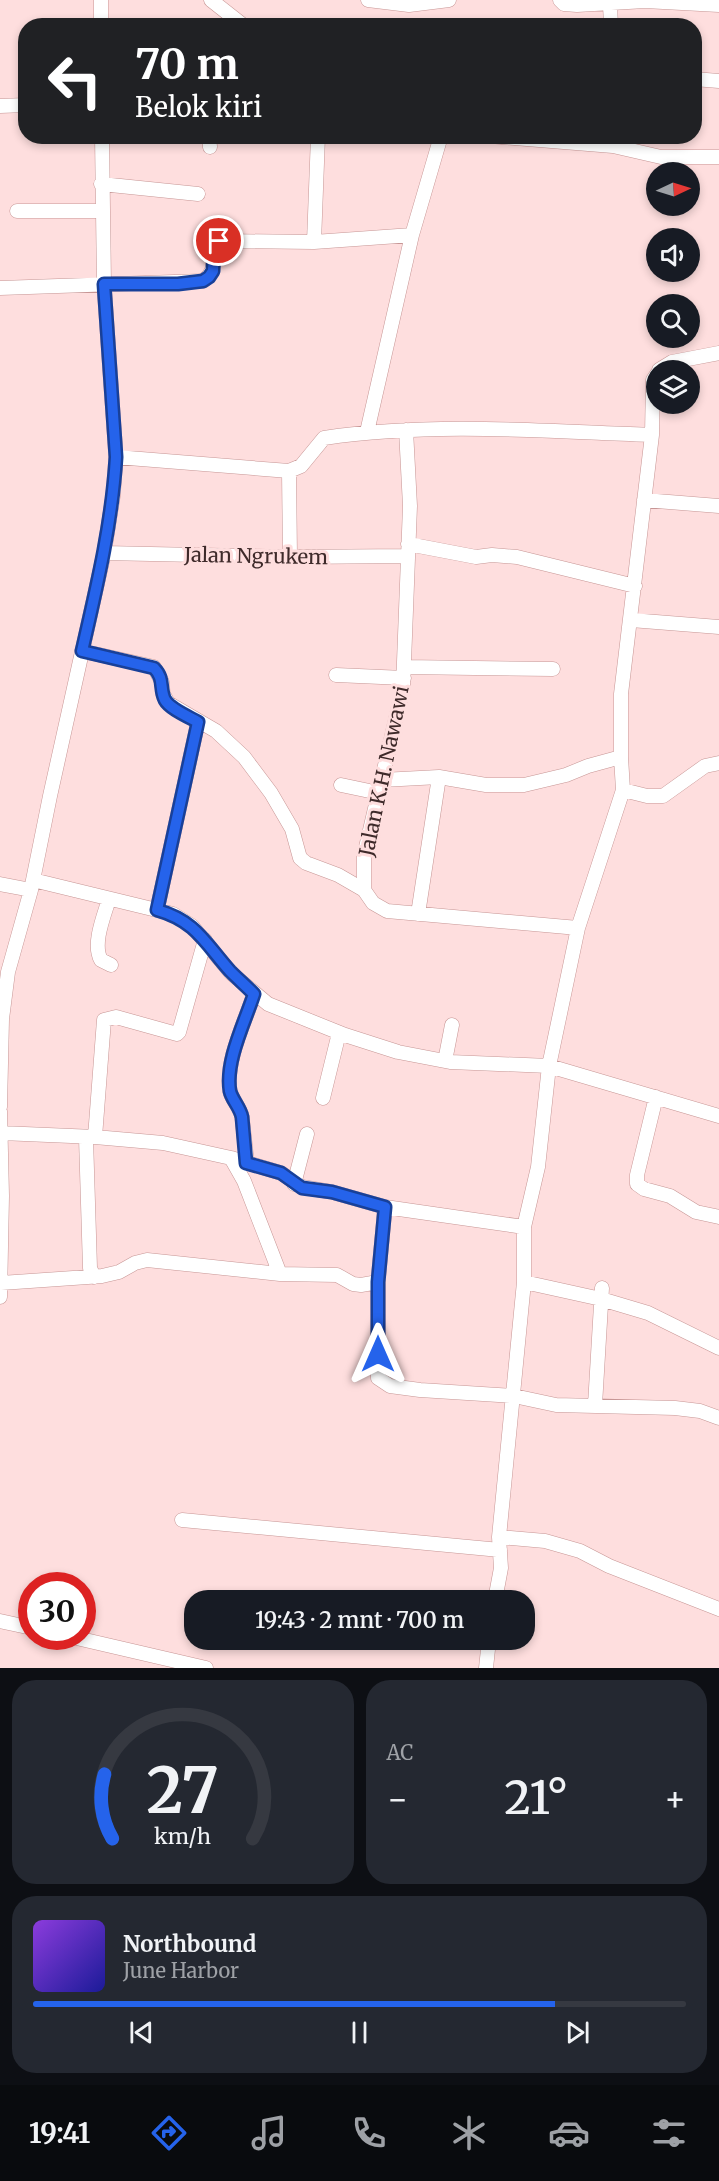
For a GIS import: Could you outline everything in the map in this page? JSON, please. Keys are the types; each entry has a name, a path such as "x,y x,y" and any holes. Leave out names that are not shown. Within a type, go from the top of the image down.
{"street":[{"path":"101,0 101,18"},
{"path":"211,0 234,18"},
{"path":"368,0 409,5 449,0"},
{"path":"560,0 564,4 645,1 719,5"},
{"path":"610,4 611,18"},
{"path":"702,80 719,81"},
{"path":"0,106 18,105"},
{"path":"102,144 104,284 116,457 113,496 104,553 32,885 3,993 0,1109 0,1289 94,1277 119,1272 135,1263 147,1260 280,1274 337,1275 353,1284 361,1285 378,1282"},
{"path":"314,242 318,144"},
{"path":"367,432 412,235 439,144"},
{"path":"588,144 613,146 661,157 719,157"},
{"path":"101,184 198,194"},
{"path":"17,211 102,211"},
{"path":"0,288 178,284 203,281 213,271 214,246 219,241 314,242 412,235"},
{"path":"682,360 719,353"},
{"path":"497,1590 501,1568 500,1543 524,1282 524,1227 538,1167 549,1066 578,928 623,790 621,694 652,435 652,414"},
{"path":"116,457 288,471 301,466 324,438 367,432 472,428 652,435"},
{"name":"Jalan K.H. Nawawi","path":"364,890 364,856 403,688 410,506 406,430"},
{"path":"288,471 290,557"},
{"path":"644,500 719,506"},
{"path":"408,550 476,557 492,555 517,557 635,586"},
{"name":"Jalan Ngrukem","path":"104,553 290,557 408,550"},
{"path":"631,620 719,627"},
{"path":"82,651 154,668 162,682 163,694 168,703 216,731 244,757 271,793 292,830 300,858 364,890 373,903 387,911 578,928"},
{"path":"336,675 554,669"},
{"path":"157,910 198,722"},
{"path":"341,785 380,786 439,777 486,785 524,785 566,775 621,757"},
{"path":"623,790 646,796 663,796 705,766 719,763"},
{"path":"418,914 439,777"},
{"path":"0,884 32,885 109,899 173,915 192,926 231,973 268,1004 339,1033 398,1052 445,1061 549,1066 719,1116"},
{"path":"109,899 101,930 99,954 101,960 111,965"},
{"path":"94,1277 90,1268 91,1137 104,1020 116,1017 173,1034 179,1032 205,940"},
{"path":"246,1163 242,1117 230,1093 229,1082 231,1063 254,994"},
{"path":"445,1061 452,1025"},
{"path":"323,1098 339,1033"},
{"path":"656,1097 637,1175 637,1184 644,1189 670,1196 696,1212 719,1217"},
{"path":"1,1133 163,1143 231,1158 281,1173 302,1188 332,1192 385,1207 524,1227"},
{"path":"294,1184 307,1134"},
{"path":"231,1158 244,1181 280,1274"},
{"path":"385,1207 378,1282 378,1378 382,1382 390,1386 420,1390 514,1396 556,1404 675,1408 700,1411 719,1418"},
{"path":"524,1282 601,1294 648,1312 719,1348"},
{"path":"594,1406 601,1294"},
{"path":"182,1520 500,1543 544,1541 580,1551 609,1566 719,1609"},
{"path":"0,1621 18,1625"},
{"path":"96,1642 206,1668"},
{"path":"486,1668 488,1650"}],"route":[{"path":"219,241 214,246 213,271 203,281 178,284 104,284 116,457 115,477 104,553 82,651 154,668 162,682 165,700 198,722 157,910 173,915 192,926 231,973 254,994 231,1063 229,1082 230,1093 242,1117 246,1163 281,1173 302,1188 332,1192 385,1207 378,1282 378,1354"}]}
